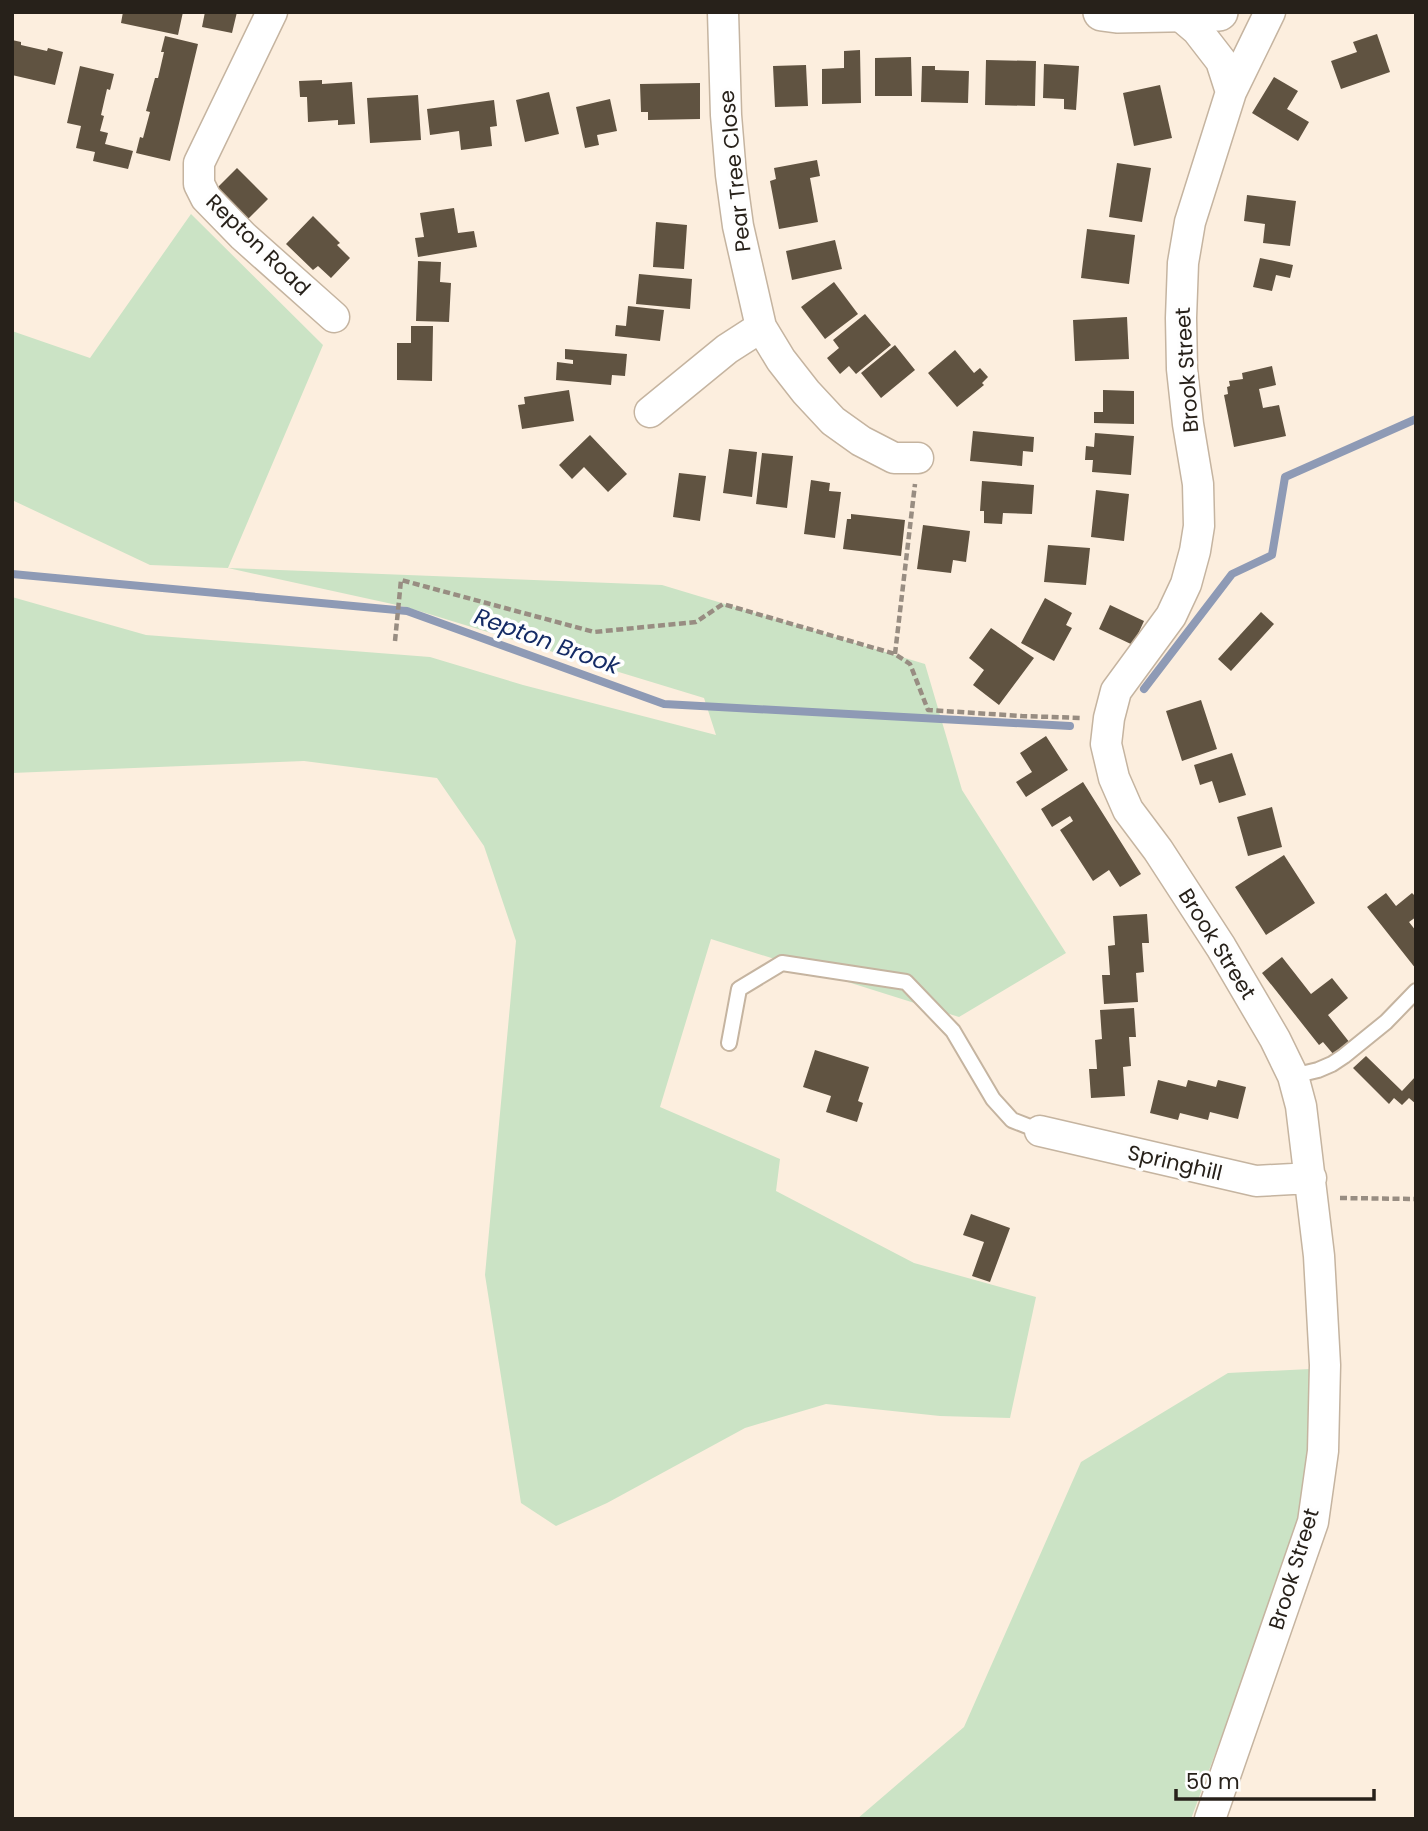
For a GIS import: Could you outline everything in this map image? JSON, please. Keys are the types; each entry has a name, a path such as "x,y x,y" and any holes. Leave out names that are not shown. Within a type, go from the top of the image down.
{"street":[{"name":"Repton Road","path":"272,12 199,163 199,184 206,198 243,236 334,317"},
{"name":"Pear Tree Close","path":"723,12 731,175 741,239 761,327 806,393 833,421 894,458 918,458"},
{"path":"1102,12 1219,12"},
{"name":"Brook Street","path":"1210,1819 1313,1522 1323,1451 1325,1365 1319,1256 1301,1106 1293,1076 1275,1039 1221,947 1158,850 1128,810 1114,778 1106,744 1116,691 1171,616 1186,584 1195,551 1199,526 1198,484 1182,369 1183,263 1191,222 1231,92 1270,12"},
{"path":"1177,13 1197,30 1221,61 1231,92"},
{"path":"650,412 727,349 761,327"},
{"name":"Springhill","path":"1040,1131 1256,1181 1312,1188"}],"lane":[{"path":"729,1043 739,989 782,963 906,982 953,1031 993,1099 1012,1120 1040,1131"},
{"path":"1293,1076 1318,1070 1344,1056 1386,1022 1416,991"}],"path":[{"path":"895,654 918,458"},
{"path":"395,642 401,580 594,632 696,622 723,604 895,654 910,664 928,709 1022,716 1109,718"},
{"path":"1312,1188 1416,1199"}],"green space":[{"path":"191,214 323,345 228,568 150,565 12,500 12,331 90,358"},
{"path":"228,568 662,585 925,664 962,790 1066,953 959,1017 711,939 660,1107 780,1159 776,1191 914,1263 1036,1297 1010,1418 940,1416 826,1404 745,1428 607,1503 556,1526 521,1503 485,1275 516,941 484,846 437,778 304,761 12,773 12,597 146,635 430,657 523,685 716,735 704,698 406,607"},
{"path":"1310,1369 1309,1452 1299,1527 1191,1819 857,1819 964,1727 1081,1462 1228,1373"}],"building":[{"path":"123,12 183,12 178,35 121,23"},
{"path":"205,12 237,12 232,33 202,27"},
{"path":"1377,34 1390,72 1341,89 1331,61 1357,52 1353,42"},
{"path":"165,36 198,44 170,161 136,153 150,112 146,111 155,78 158,78"},
{"path":"12,40 21,42 21,45 63,52 55,85 12,75"},
{"path":"860,50 861,103 822,104 822,69 844,68 844,51"},
{"path":"911,57 912,96 875,96 875,58"},
{"path":"986,60 1036,61 1035,106 985,105"},
{"path":"1044,64 1079,66 1076,110 1064,109 1064,99 1043,98"},
{"path":"806,65 808,106 775,107 773,66"},
{"path":"80,66 114,74 110,90 107,89 100,131 108,133 105,144 133,151 128,169 93,161 95,152 76,148 81,126 67,123"},
{"path":"922,66 935,66 935,70 969,71 968,103 921,102"},
{"path":"1274,77 1298,91 1287,109 1309,122 1298,141 1252,113"},
{"path":"322,80 322,84 352,82 355,124 338,125 338,120 308,122 307,97 300,97 299,81"},
{"path":"700,83 700,119 648,120 648,112 641,112 640,84"},
{"path":"1160,85 1172,138 1134,146 1123,93"},
{"path":"549,92 559,134 525,142 516,100"},
{"path":"418,95 421,140 370,143 367,98"},
{"path":"610,99 617,131 597,135 599,145 585,148 576,107"},
{"path":"494,100 497,126 490,127 492,146 461,150 459,131 430,135 427,109"},
{"path":"817,160 820,176 810,178 818,222 779,229 770,181 776,179 774,168"},
{"path":"1117,163 1151,168 1142,222 1109,217"},
{"path":"237,168 268,199 248,219 229,200 224,205 212,193"},
{"path":"1247,195 1296,201 1290,246 1263,243 1265,224 1244,221"},
{"path":"454,208 458,233 474,231 477,247 418,257 415,238 424,237 420,213"},
{"path":"313,216 340,243 337,245 350,258 331,278 318,266 313,270 286,244"},
{"path":"656,222 687,225 684,269 653,267"},
{"path":"1087,229 1135,235 1129,284 1081,278"},
{"path":"835,240 842,269 792,280 786,251"},
{"path":"1260,258 1293,265 1290,278 1276,275 1272,291 1253,287"},
{"path":"418,261 441,262 440,282 451,283 449,322 416,321"},
{"path":"639,274 692,279 690,309 636,304"},
{"path":"834,282 858,314 825,339 801,307"},
{"path":"628,306 664,310 660,341 615,336 616,325 626,326"},
{"path":"865,314 891,345 856,374 849,366 840,374 827,358 839,348 833,340"},
{"path":"1127,317 1129,359 1075,361 1073,320"},
{"path":"411,326 433,326 432,381 397,380 397,343 411,343"},
{"path":"895,345 915,370 881,398 861,373"},
{"path":"565,349 627,354 625,376 612,375 611,385 556,380 557,362 573,364 573,360 565,359"},
{"path":"955,350 974,373 980,368 988,377 982,383 984,385 957,407 928,373"},
{"path":"1272,366 1276,385 1259,389 1263,408 1279,405 1286,436 1234,447 1224,395 1228,394 1229,381 1243,379 1242,373"},
{"path":"569,390 574,421 522,429 518,405 525,404 524,397"},
{"path":"1103,390 1134,391 1134,424 1094,423 1094,412 1103,412"},
{"path":"973,431 1034,437 1033,452 1023,451 1022,466 970,461"},
{"path":"1095,433 1134,436 1131,475 1092,472 1093,460 1085,460 1086,446 1094,447"},
{"path":"590,435 627,474 608,492 584,467 572,479 559,465"},
{"path":"729,449 757,452 752,497 723,493"},
{"path":"762,453 793,456 787,508 756,504"},
{"path":"679,473 706,476 700,521 673,517"},
{"path":"811,480 830,483 829,491 841,492 835,538 804,534"},
{"path":"982,481 1034,485 1032,514 1003,513 1002,524 984,523 984,511 980,511"},
{"path":"1096,490 1129,494 1124,541 1091,537"},
{"path":"851,514 905,520 901,556 843,549 847,519 851,519"},
{"path":"923,525 970,531 966,562 953,560 951,573 917,569"},
{"path":"1048,545 1090,548 1086,585 1044,582"},
{"path":"1045,598 1072,613 1066,625 1072,628 1054,661 1021,643"},
{"path":"1110,605 1144,621 1133,645 1099,629"},
{"path":"1261,612 1274,624 1231,671 1218,659"},
{"path":"991,628 1034,658 999,705 973,685 984,670 969,658"},
{"path":"1201,700 1217,749 1182,761 1166,711"},
{"path":"1046,736 1068,770 1026,797 1016,782 1032,772 1020,753"},
{"path":"1232,753 1246,795 1219,803 1212,781 1200,785 1194,765"},
{"path":"1083,782 1141,874 1120,887 1109,870 1093,881 1060,830 1073,821 1070,816 1052,827 1041,809"},
{"path":"1272,807 1282,847 1248,856 1237,817"},
{"path":"1284,855 1315,903 1266,935 1235,887"},
{"path":"1386,893 1396,906 1412,893 1416,897 1416,917 1409,922 1416,931 1416,969 1367,907"},
{"path":"1147,914 1149,943 1142,943 1144,972 1136,973 1138,1002 1104,1004 1102,975 1110,975 1108,946 1115,945 1113,916"},
{"path":"1282,957 1311,994 1332,978 1348,998 1328,1015 1350,1043 1334,1055 1323,1042 1319,1045 1262,973"},
{"path":"1134,1008 1136,1037 1129,1037 1131,1066 1123,1067 1125,1096 1091,1098 1089,1069 1097,1069 1095,1040 1102,1039 1100,1010"},
{"path":"815,1050 869,1067 858,1101 863,1103 857,1122 826,1112 831,1096 803,1087"},
{"path":"1366,1056 1402,1091 1416,1076 1416,1104 1409,1098 1402,1105 1394,1098 1389,1104 1353,1068"},
{"path":"1158,1080 1186,1087 1188,1080 1216,1087 1218,1080 1246,1087 1238,1119 1210,1112 1208,1120 1180,1113 1178,1120 1150,1113"},
{"path":"971,1214 1010,1228 990,1282 972,1276 984,1242 963,1235"}],"waterway":[{"name":"Repton Brook","path":"1144,689 1232,574 1272,555 1285,477 1416,419"},
{"name":"Repton Brook","path":"12,574 407,611 664,704 1070,726"}]}
